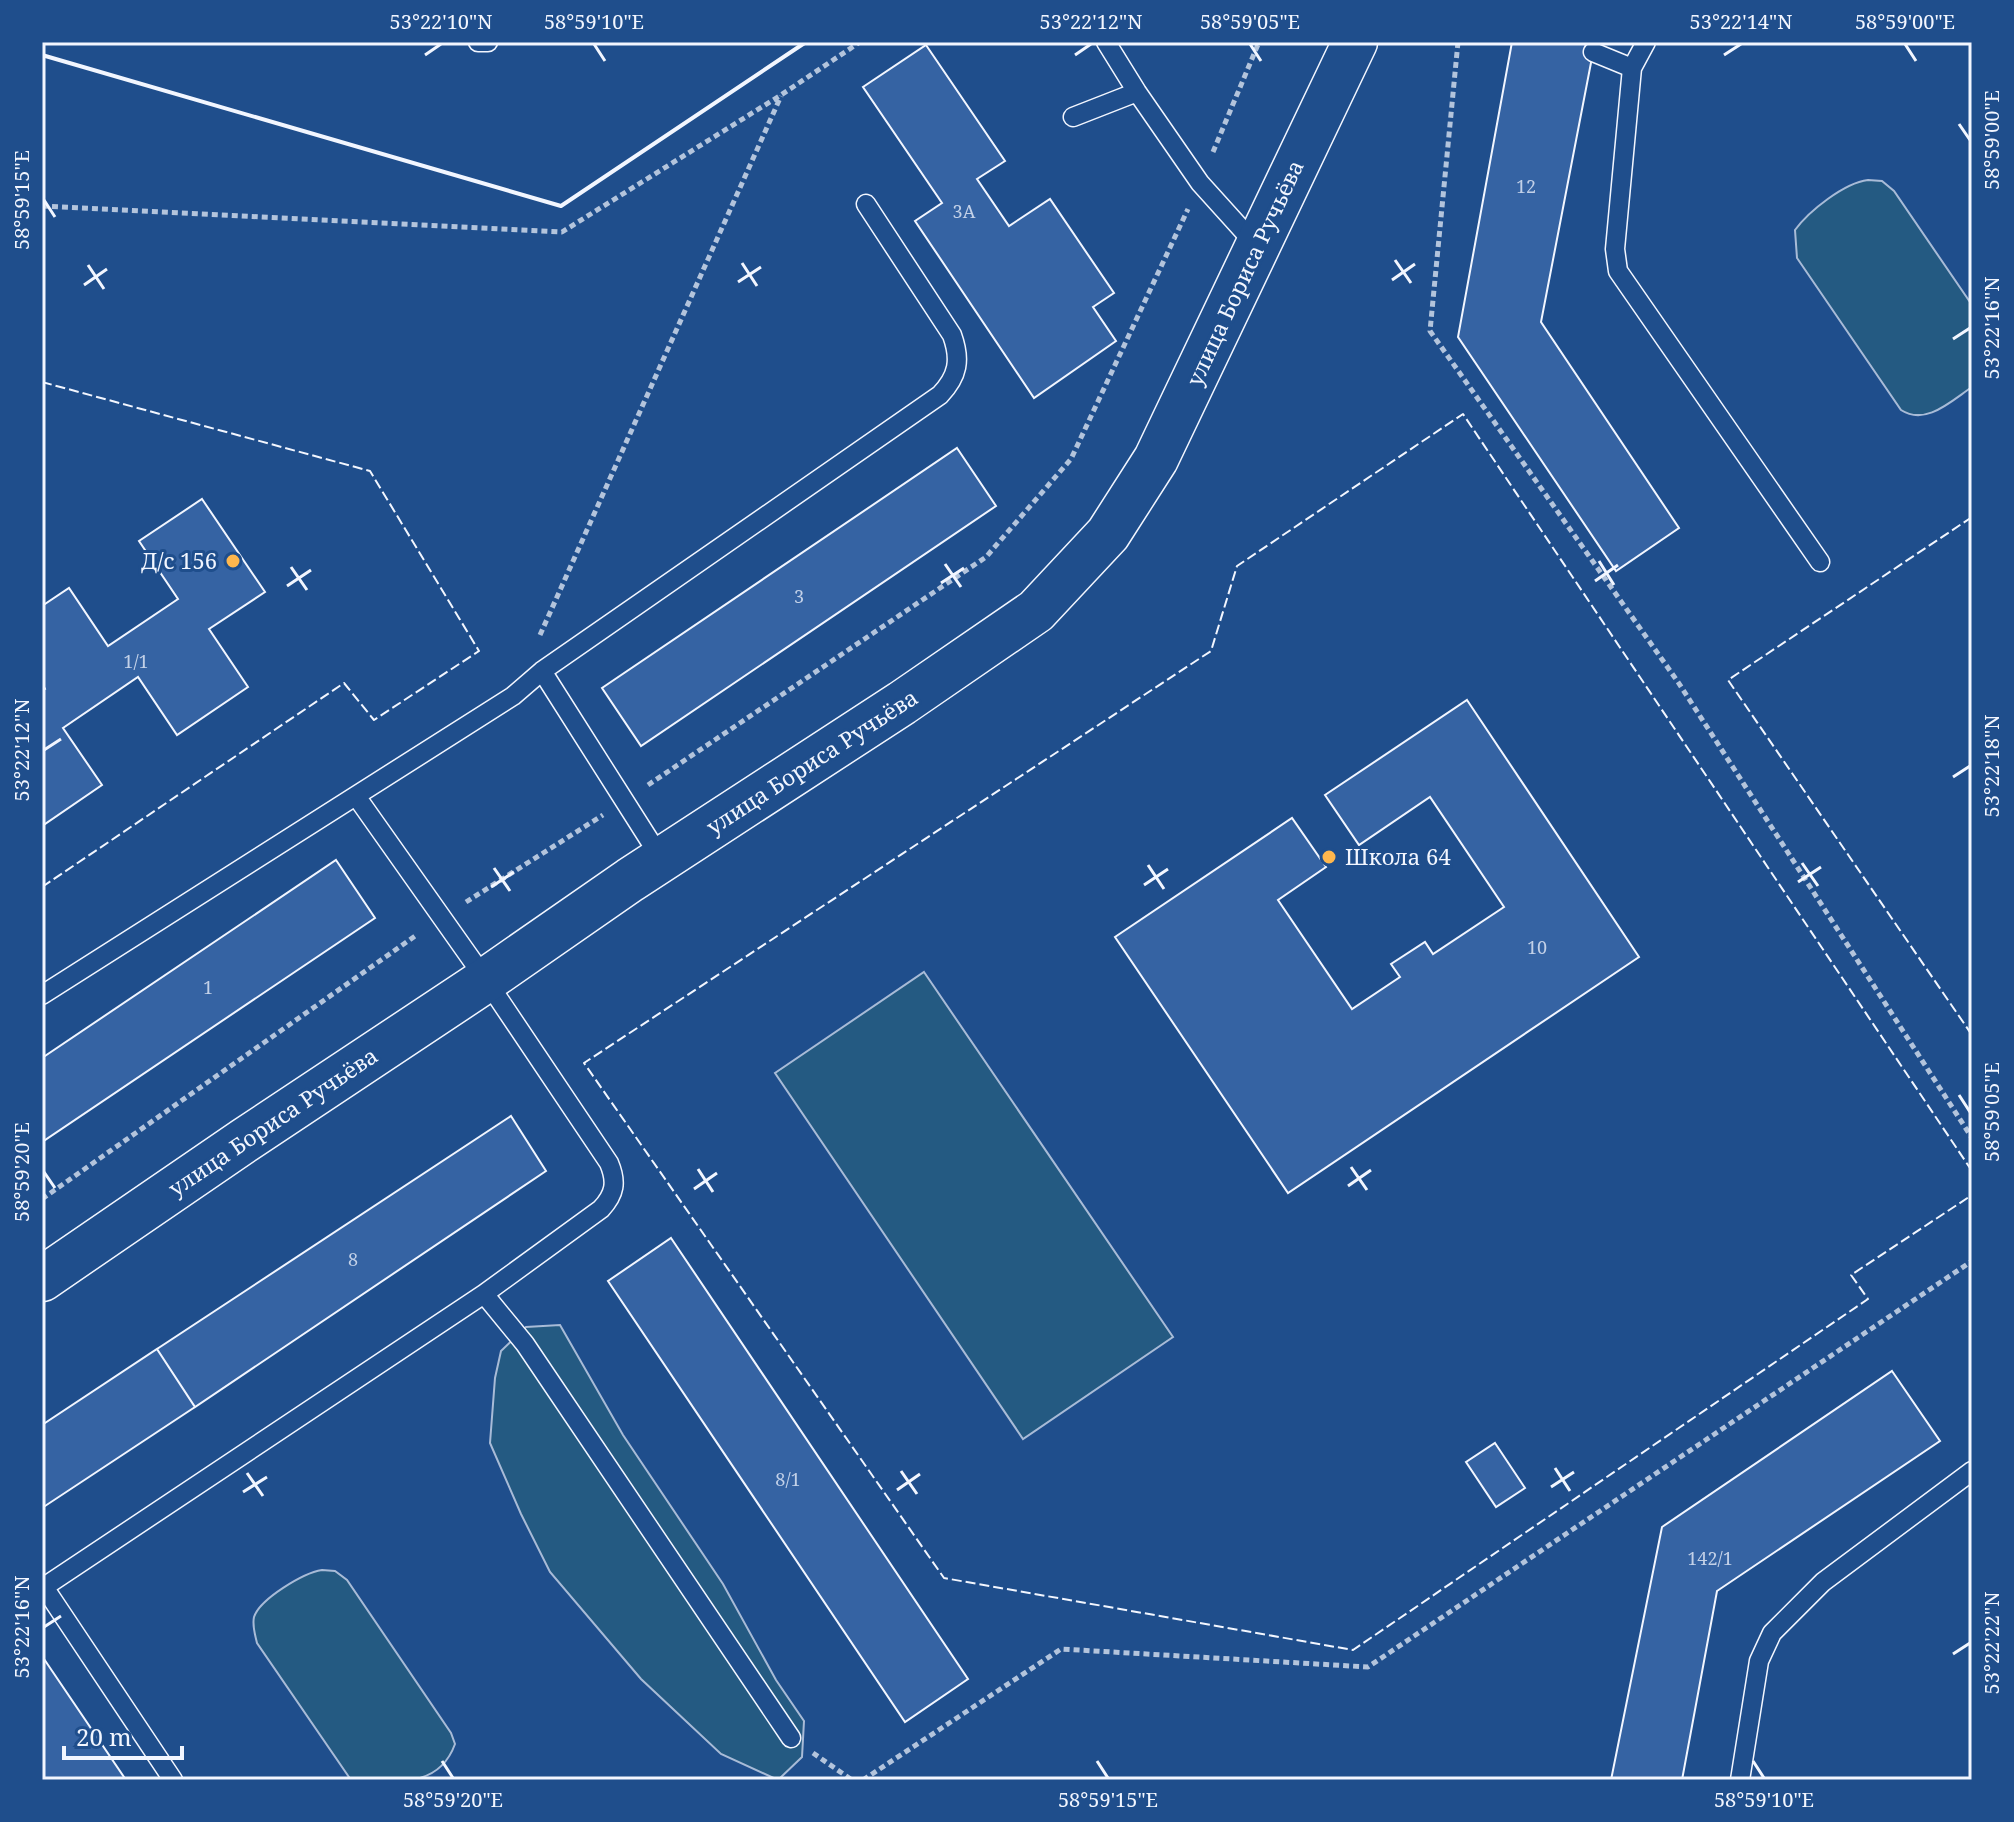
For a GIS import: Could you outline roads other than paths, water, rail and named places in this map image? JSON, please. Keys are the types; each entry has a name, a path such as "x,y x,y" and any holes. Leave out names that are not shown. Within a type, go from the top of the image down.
{"street":[{"name":"улица Бориса Ручьёва","path":"42,1279 630,880 902,703 1036,611 1108,534 1156,459 1355,42"}],"lane":[{"path":"478,42 488,42"},
{"path":"1106,42 1200,183 1258,247"},
{"path":"1646,42 1632,68 1615,249 1618,271 1820,562"},
{"path":"1593,52 1632,68"},
{"path":"1073,117 1137,92"},
{"path":"42,995 513,696 542,671 927,404 952,383 958,367 958,351 952,335 866,204"},
{"path":"542,671 662,860"},
{"path":"173,1780 43,1586 484,1294 601,1209 610,1200 614,1188 614,1175 609,1163 486,980 356,796"},
{"path":"484,1294 525,1344 791,1738"},
{"path":"1740,1780 1759,1661 1772,1633 1823,1582 1972,1471"}],"place":[{"name":"Д/с 156","path":"233,561"},
{"name":"Школа 64","path":"1329,857"}]}
